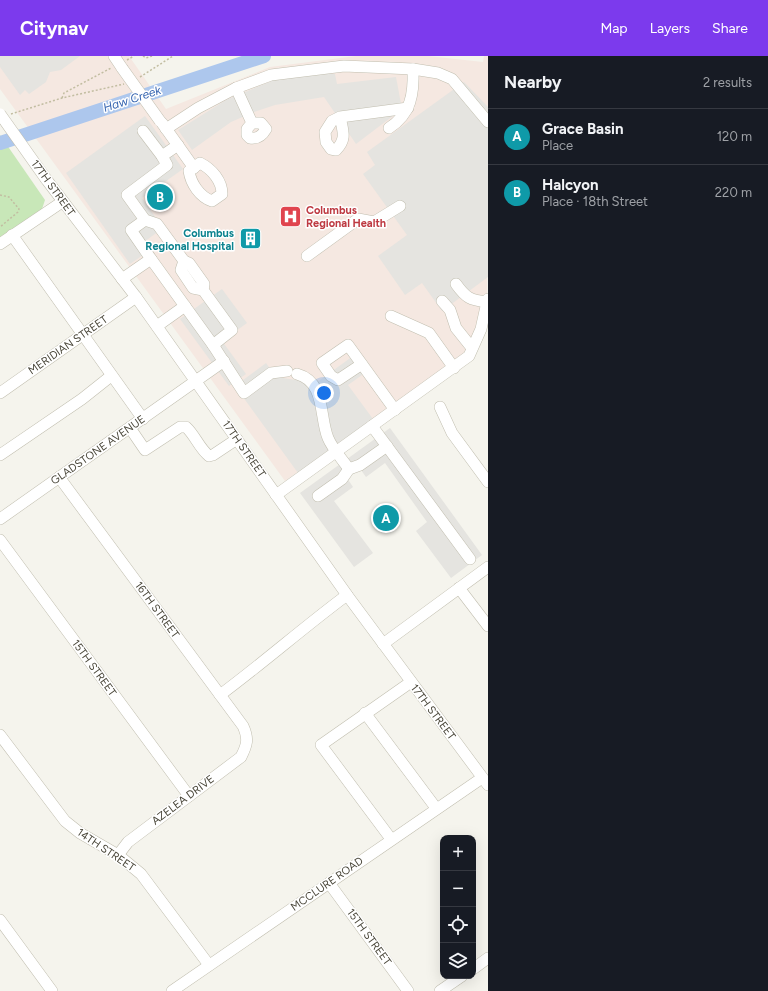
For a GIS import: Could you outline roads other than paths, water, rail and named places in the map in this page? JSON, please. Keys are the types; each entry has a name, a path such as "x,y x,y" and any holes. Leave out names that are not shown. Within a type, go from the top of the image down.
{"street":[{"path":"119,63 194,168"},
{"path":"163,125 236,88 271,75 344,66 413,69 438,73 452,79 488,122"},
{"path":"389,128 398,122 408,108 414,90 413,69"},
{"path":"236,88 252,123"},
{"path":"340,117 408,108"},
{"name":"17TH STREET","path":"3,114 62,202 136,297 347,595 485,781"},
{"path":"143,131 167,165 127,195 145,220 157,224 184,261 181,270 193,288 203,290 232,330 213,345"},
{"path":"162,156 178,145"},
{"path":"0,244 62,202"},
{"path":"307,256 358,219 374,222 400,206"},
{"path":"145,220 131,230 213,345 244,393 271,373 292,373 305,376 315,386 320,398 328,438 349,469"},
{"path":"12,235 143,419"},
{"path":"122,279 151,259"},
{"path":"276,495 469,356 481,329 488,301 472,300 464,294 456,284"},
{"name":"MERIDIAN STREET","path":"0,393 136,297"},
{"path":"442,301 450,310 456,328 472,348"},
{"path":"157,326 185,306"},
{"path":"391,316 429,333 454,368"},
{"name":"GLADSTONE AVENUE","path":"0,519 224,361"},
{"path":"362,364 395,410"},
{"path":"0,455 82,399 111,376"},
{"path":"440,407 452,433 488,482"},
{"path":"372,426 470,559"},
{"path":"130,428 145,450 180,427 186,427 190,431 204,452 209,456 213,455 237,439"},
{"path":"318,496 342,479 349,469 360,465 387,446"},
{"name":"16TH STREET","path":"59,477 244,726 248,735 247,744"},
{"name":"15TH STREET","path":"0,540 189,796"},
{"path":"383,644 488,567"},
{"path":"459,588 488,626"},
{"path":"220,695 255,669 315,618 347,595"},
{"path":"391,839 321,745 411,682"},
{"path":"365,713 436,808"},
{"name":"14TH STREET","path":"0,735 65,821 80,833 118,855 141,874 210,965"},
{"name":"AZELEA DRIVE","path":"118,855 128,842 241,757 247,744"},
{"name":"MCCLURE ROAD","path":"172,991 436,808 485,781"},
{"name":"15TH STREET","path":"329,883 408,991"},
{"path":"0,920 52,991"},
{"path":"476,967 488,958"},
{"path":"440,991 458,979"}],"waterway":[{"name":"Haw Creek","path":"0,143 264,56"}],"place":[{"name":"Halcyon","path":"160,197"},
{"name":"Columbus Regional Health","path":"290,216"},
{"name":"Columbus Regional Hospital","path":"250,239"},
{"name":"Grace Basin","path":"386,518"}]}
